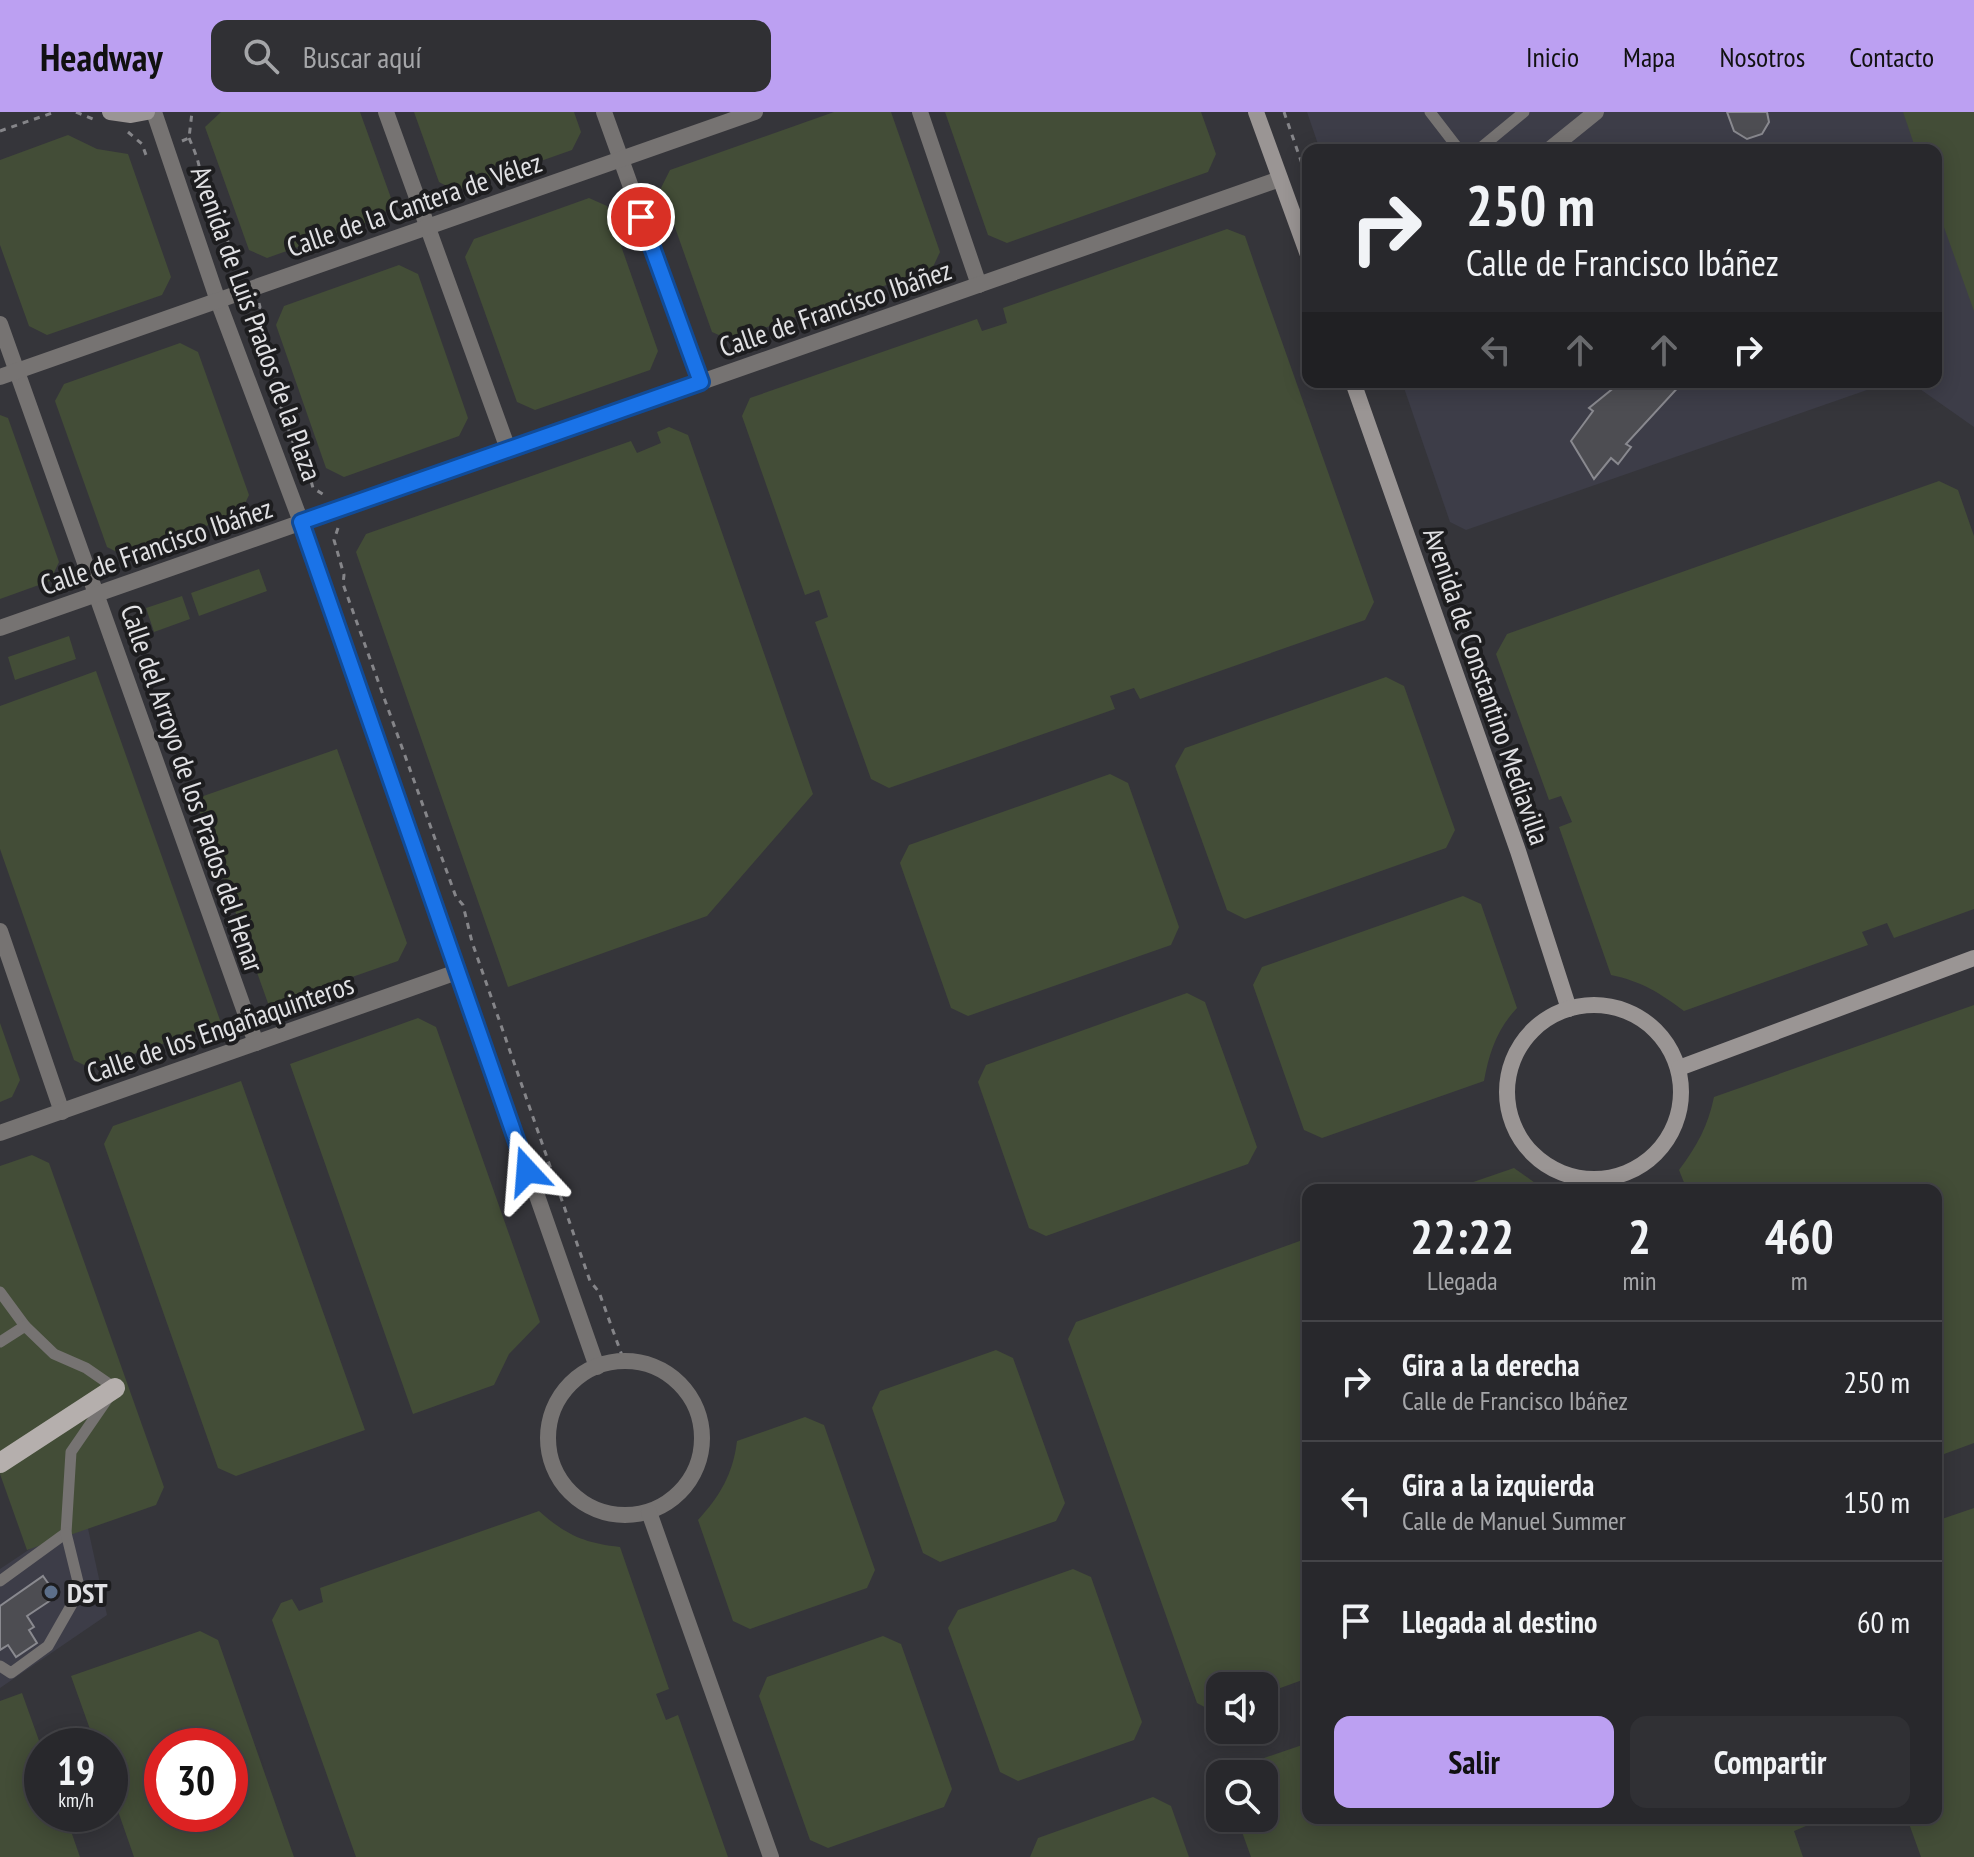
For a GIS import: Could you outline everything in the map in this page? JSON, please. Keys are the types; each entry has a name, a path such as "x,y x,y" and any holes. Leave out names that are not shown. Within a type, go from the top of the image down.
{"main road":[{"path":"0,1463 115,1388"}],"street":[{"path":"110,112 131,115 147,112"},
{"name":"Avenida de Luis Prados de la Plaza","path":"154,112 218,301 301,522 597,1367"},
{"path":"386,112 508,449"},
{"path":"604,112 701,382"},
{"name":"Calle de la Cantera de Vélez","path":"0,377 755,112"},
{"path":"920,112 979,285"},
{"path":"1256,112 1302,239"},
{"path":"1556,144 1596,112"},
{"name":"Calle de Francisco Ibáñez","path":"0,628 1280,179"},
{"name":"Calle del Arroyo de los Prados del Henar","path":"0,324 256,1043"},
{"name":"Avenida de Constantino Mediavilla","path":"1355,388 1518,851 1569,1009"},
{"path":"0,931 62,1112"},
{"path":"1679,1068 1974,958"},
{"name":"Calle de los Engañaquinteros","path":"0,1133 457,972"},
{"path":"1595,1005 1623,1010 1648,1024 1667,1044 1679,1068 1681,1095 1677,1119 1666,1141 1650,1159 1602,1179 1574,1178 1548,1167 1526,1148 1513,1123 1507,1096 1510,1068 1522,1042 1542,1022 1569,1009 1595,1005"},
{"path":"624,1361 643,1362 664,1371 683,1385 696,1405 703,1430 701,1457 691,1481 672,1500 649,1512 623,1516 598,1511 576,1498 559,1479 550,1455 548,1433 553,1412 563,1393 578,1377 597,1367 624,1361"},
{"path":"649,1512 771,1857"}],"lane":[{"path":"1430,112 1455,144"},
{"path":"1487,144 1524,112"},
{"path":"0,1292 25,1326 54,1354 86,1368 115,1388 71,1452 66,1533 80,1590 48,1646 11,1673 0,1666"},
{"path":"0,1342 25,1326"},
{"path":"0,1581 66,1533"}],"path":[{"path":"36,112 38,118"},
{"path":"0,131 55,112"},
{"path":"1284,112 1302,164"},
{"path":"189,138 203,171 201,180 235,265 248,274 255,288 260,307 255,315 268,355 266,364 295,448 305,459 313,488 328,500 338,525 334,540 344,575 343,584 456,897 463,905 477,956 590,1281 599,1292 624,1361"}],"shaded area":[{"path":"1307,112 1974,112 1974,427 1919,388 1942,388 1942,144 1318,144"},
{"path":"1404,388 1873,388 1466,530 1450,522"},
{"name":"DST","path":"80,1492 107,1615 0,1688 0,1569 54,1533"}],"green space":[{"path":"221,112 360,112 391,198 383,217 267,258 249,250 205,127"},
{"path":"414,112 574,112 581,132 572,150 456,191 439,182"},
{"path":"834,112 891,112 940,252 932,269 730,340 712,332 661,188 670,170"},
{"path":"945,112 1201,112 1216,154 1208,172 1007,243 988,235"},
{"path":"1903,112 1974,112 1974,311 1942,222 1942,144 1914,144"},
{"path":"68,135 97,149 128,154 171,277 162,295 47,335 29,326 0,245 0,160"},
{"path":"589,198 607,206 658,351 650,370 535,410 517,402 465,257 474,239"},
{"path":"1227,229 1245,236 1374,602 1365,620 1140,699 1134,688 1110,696 1115,709 889,788 871,779 815,622 828,617 819,590 805,595 742,416 750,398 977,319 982,331 1007,323 1003,308"},
{"path":"399,265 418,274 468,418 459,436 344,477 326,468 276,325 284,306"},
{"path":"180,343 198,352 249,495 240,514 123,555 107,547 55,401 64,384"},
{"path":"0,415 8,418 59,562 50,581 0,599"},
{"path":"669,427 688,435 813,794 707,916 508,987 356,552 366,534 631,441 637,453 661,443 657,432"},
{"path":"1939,481 1958,490 1974,536 1974,909 1894,938 1887,923 1862,932 1868,945 1684,1011 1650,988 1611,975 1559,827 1572,822 1561,796 1549,800 1496,654 1507,634"},
{"path":"259,569 267,591 199,616 191,593"},
{"path":"182,596 190,619 154,632 146,608"},
{"path":"69,636 76,659 15,680 8,657"},
{"path":"96,671 221,1023 92,1069 74,1060 0,849 0,706"},
{"path":"1386,677 1404,686 1455,830 1446,848 1245,919 1227,910 1175,766 1185,748"},
{"path":"337,749 407,943 398,961 269,1006 195,799"},
{"path":"1110,774 1128,783 1179,927 1171,945 968,1016 951,1008 900,863 909,845"},
{"path":"1463,896 1481,904 1517,1008 1495,1042 1484,1081 1322,1138 1304,1130 1253,985 1262,967"},
{"path":"1187,993 1205,1002 1257,1147 1248,1164 1046,1236 1029,1228 978,1082 986,1065"},
{"path":"1974,1005 1974,1443 1942,1455 1942,1184 1685,1184 1679,1170 1701,1135 1714,1097"},
{"path":"418,1018 436,1027 540,1322 509,1354 494,1385 413,1414 290,1064"},
{"path":"0,1023 20,1080 12,1097 0,1102"},
{"path":"241,1081 365,1430 236,1476 218,1468 104,1144 113,1126"},
{"path":"32,1155 49,1163 164,1487 156,1505 27,1550 0,1474 0,1166"},
{"path":"1514,1168 1537,1184 1467,1184"},
{"path":"1302,1240 1302,1680 1278,1689 1278,1672 1206,1672 1206,1708 1197,1703 1068,1339 1076,1322"},
{"path":"996,1350 1013,1358 1065,1503 1056,1521 940,1562 923,1553 872,1408 880,1391"},
{"path":"805,1417 824,1425 875,1570 867,1588 750,1629 733,1621 698,1520 724,1484 737,1441"},
{"path":"1974,1508 1974,1857 1921,1857 1909,1824 1942,1824 1942,1519"},
{"path":"539,1511 576,1536 620,1547 669,1689 656,1694 666,1720 678,1715 728,1857 356,1857 272,1620 281,1603 292,1599 299,1611 323,1602 320,1588"},
{"path":"1073,1569 1091,1577 1142,1722 1134,1740 1018,1781 1000,1772 948,1628 958,1610"},
{"path":"200,1631 218,1640 294,1857 134,1857 125,1832 128,1832 128,1728 90,1728 71,1676"},
{"path":"883,1636 901,1644 952,1789 944,1807 828,1848 810,1840 759,1696 767,1677"},
{"path":"22,1693 34,1728 24,1728 24,1832 71,1832 80,1857 0,1857 0,1701"},
{"path":"1302,1745 1302,1824 1806,1826 1794,1831 1803,1857 1251,1857 1242,1832 1278,1832 1278,1760 1258,1760"},
{"path":"1153,1797 1171,1806 1189,1857 1030,1857 1038,1838"}],"building":[{"path":"1727,112 1767,112 1769,122 1762,134 1747,139 1734,131"},
{"path":"1614,388 1677,388 1626,444 1631,447 1618,464 1611,458 1594,479 1571,441 1593,411 1589,408"},
{"path":"43,1576 57,1596 27,1616 34,1627 29,1630 37,1643 16,1657 8,1645 0,1650 0,1606"}],"place":[{"name":"DST","path":"51,1592"}],"route":[{"path":"527,1171 301,522 701,382 641,217"}]}
